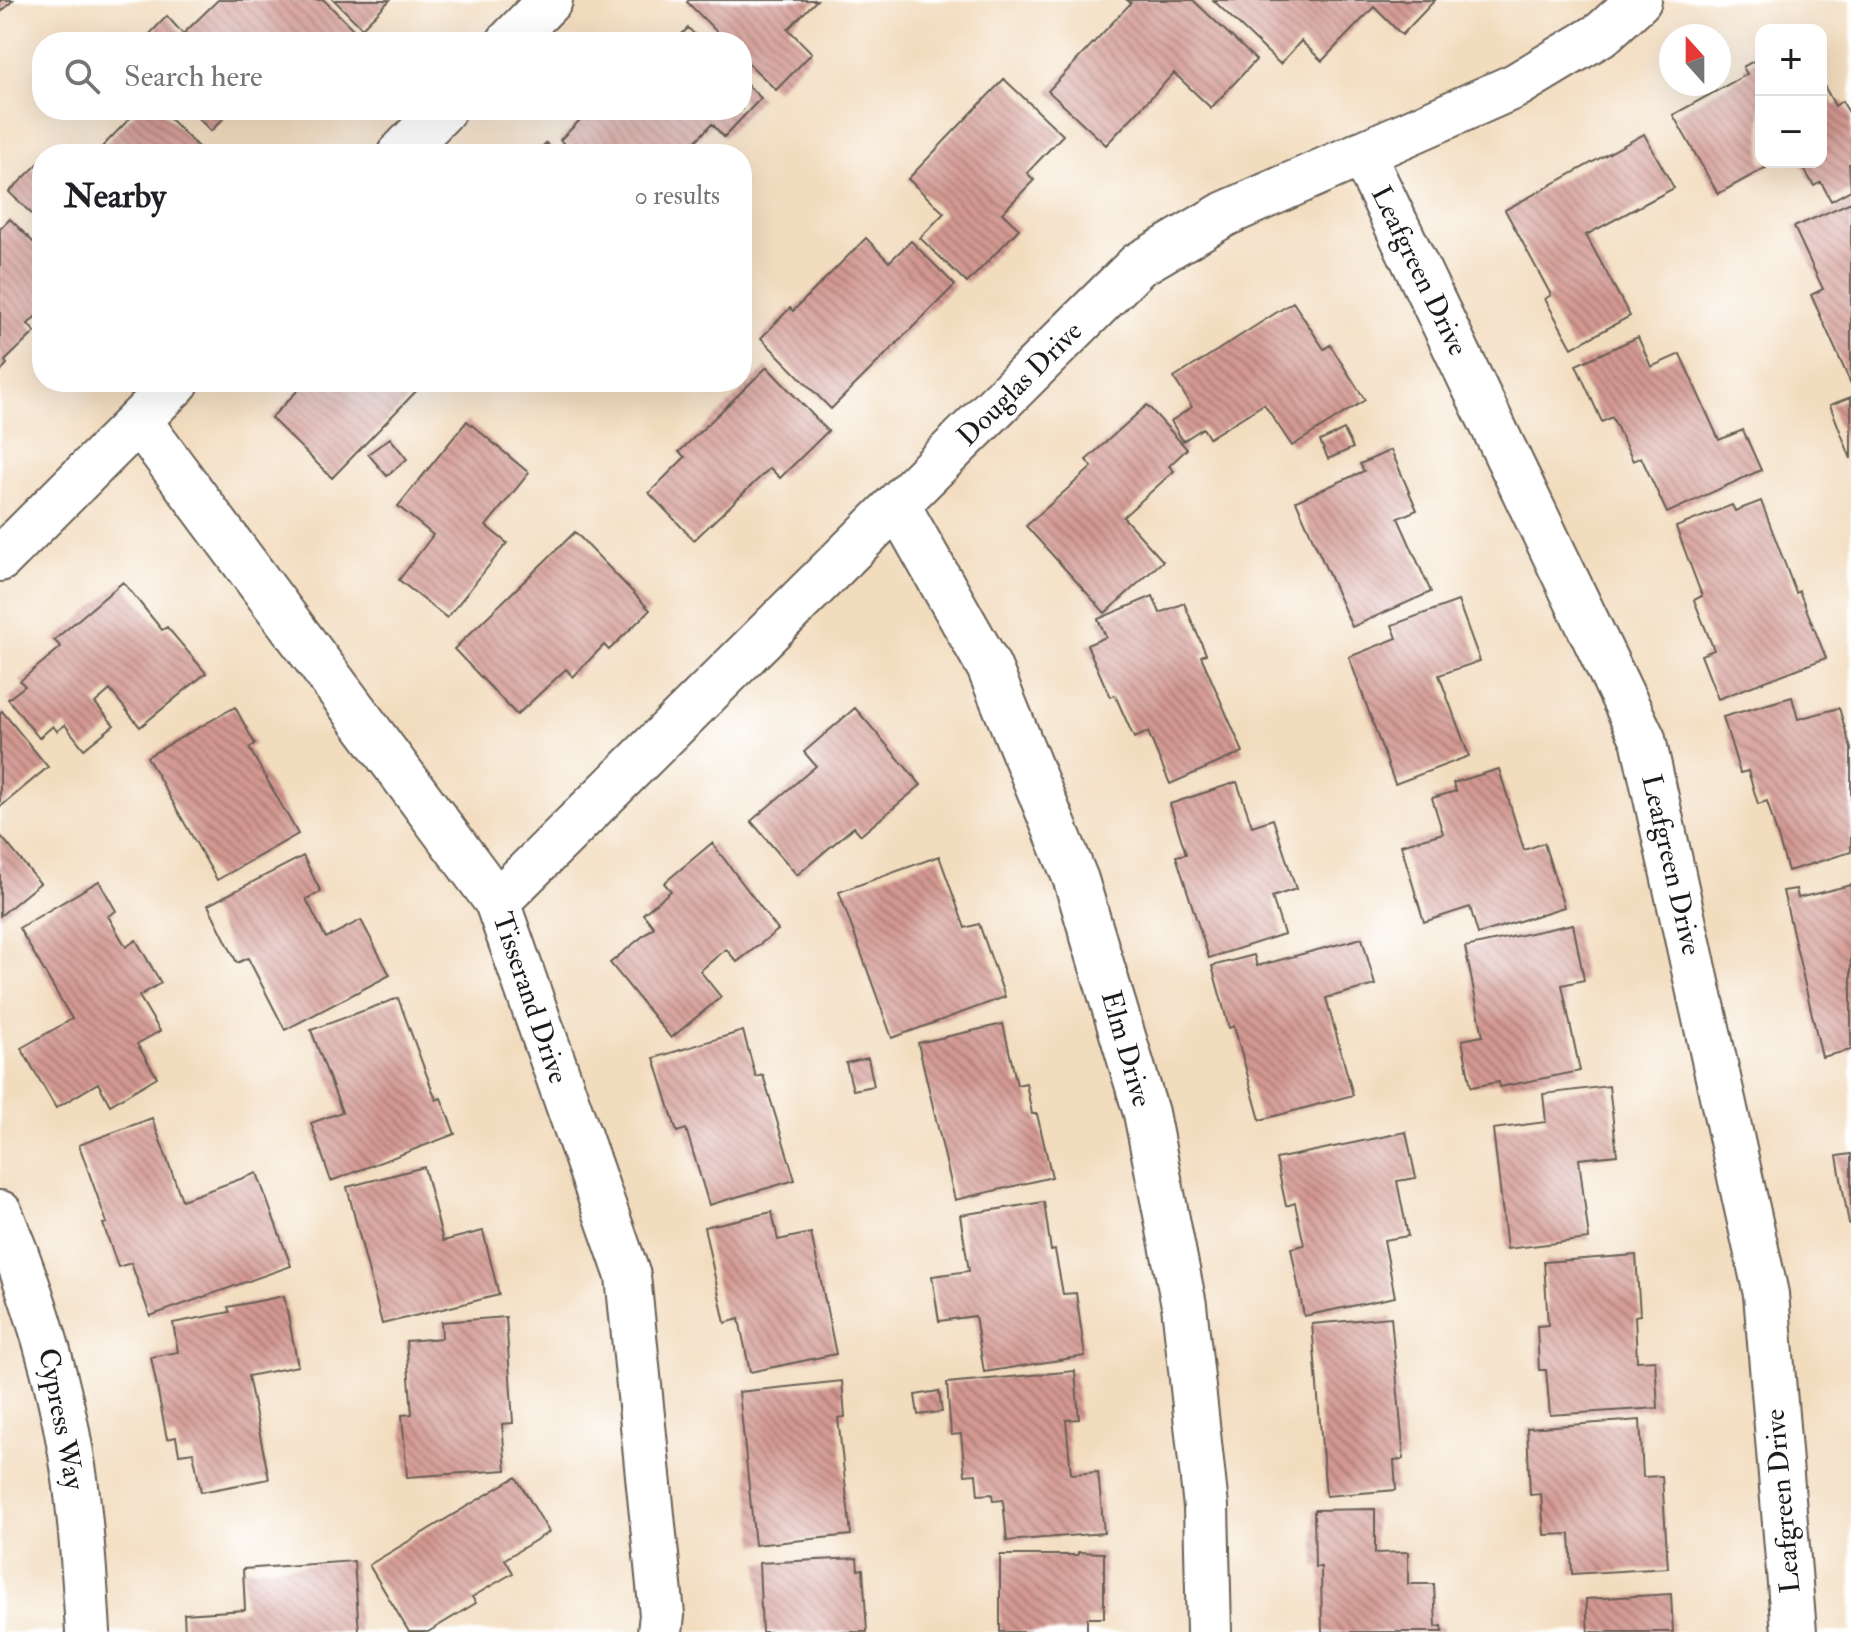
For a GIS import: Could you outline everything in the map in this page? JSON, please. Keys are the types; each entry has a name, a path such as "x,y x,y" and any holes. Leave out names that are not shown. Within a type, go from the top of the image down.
{"street":[{"path":"519,32 550,0"},
{"name":"Douglas Drive","path":"497,902 1138,265 1225,214 1515,86 1603,33 1639,0"},
{"path":"410,144 433,120"},
{"name":"Leafgreen Drive","path":"1362,153 1643,739 1766,1294 1794,1632"},
{"path":"0,559 167,392"},
{"name":"Tisserand Drive","path":"139,421 497,902 628,1276 662,1615 660,1632"},
{"name":"Elm Drive","path":"898,506 989,667 1076,880 1146,1113 1184,1305 1206,1507 1209,1632"},
{"name":"Cypress Way","path":"0,1213 48,1349 65,1423 75,1480 88,1632"}],"building":[{"path":"0,0 13,0 0,13"},
{"path":"218,0 290,0 293,3 296,0 324,0 356,32 185,32"},
{"path":"334,0 390,0 362,28"},
{"path":"817,0 788,29 812,53 776,90 752,67 752,32 717,32 687,2"},
{"path":"1127,0 1193,0 1256,60 1211,108 1174,73 1106,145 1048,91 1131,3"},
{"path":"1213,0 1435,0 1402,35 1374,7 1322,61 1301,41 1280,64"},
{"path":"167,16 181,32 152,32"},
{"path":"1755,60 1755,168 1765,168 1718,194 1673,115 1707,96 1731,96 1731,83 1747,74 1743,67"},
{"path":"1004,79 1063,135 1027,173 1034,180 1002,213 1019,229 967,283 920,238 944,213 908,179"},
{"path":"752,89 761,98 752,107"},
{"path":"1827,91 1835,106 1842,101 1851,116 1851,190 1831,201 1821,182 1814,186 1804,168 1827,168"},
{"path":"128,120 171,120 195,144 105,144"},
{"path":"200,120 222,120 211,131"},
{"path":"580,120 740,120 724,137 712,124 693,144 564,144 560,140"},
{"path":"1644,134 1674,188 1586,235 1630,316 1572,348 1545,299 1551,295 1505,210"},
{"path":"32,170 32,214 9,192"},
{"path":"1851,202 1851,384 1811,295 1823,289 1794,227"},
{"path":"10,219 32,241 32,320 28,324 32,335 5,361 7,364 0,372 0,229"},
{"path":"866,238 889,262 911,241 955,285 831,409 761,338 790,308 793,311"},
{"path":"1293,302 1324,349 1330,345 1365,400 1292,446 1264,404 1209,438 1203,428 1183,441 1171,421 1192,407 1174,378"},
{"path":"1638,337 1651,367 1680,354 1719,440 1743,430 1761,470 1667,513 1641,457 1633,461 1612,417 1602,422 1576,365"},
{"path":"767,367 828,431 780,478 770,468 694,540 649,493 685,457 679,452 741,392 752,392 752,381"},
{"path":"296,392 415,392 332,478 271,418"},
{"path":"1851,397 1851,459 1830,405"},
{"path":"1147,405 1187,449 1169,466 1174,471 1123,517 1163,561 1105,613 1026,526 1092,467 1086,460"},
{"path":"467,421 529,473 486,526 507,543 447,618 399,580 433,535 398,506"},
{"path":"1344,430 1353,448 1328,459 1320,441"},
{"path":"390,438 407,459 387,476 368,454"},
{"path":"1391,450 1417,510 1398,518 1431,592 1352,627 1296,501 1364,471 1360,464"},
{"path":"1761,501 1796,593 1799,591 1826,658 1718,699 1701,655 1714,650 1694,600 1702,596 1676,527 1732,505 1735,511"},
{"path":"575,532 650,610 609,650 604,645 573,677 566,669 517,715 454,649"},
{"path":"123,582 162,630 167,627 206,673 140,727 110,690 95,703 114,725 84,749 65,725 57,731 53,726 39,738 8,699 25,686 20,681 61,647 54,640"},
{"path":"1153,596 1160,613 1184,603 1206,654 1201,656 1243,752 1170,784 1148,732 1134,738 1115,695 1110,697 1087,645 1106,637 1098,619"},
{"path":"1458,601 1480,661 1439,675 1469,756 1395,784 1349,657 1397,638 1392,625"},
{"path":"1792,697 1798,719 1839,708 1851,749 1851,852 1788,871 1767,801 1758,804 1748,771 1740,773 1723,717"},
{"path":"235,707 255,744 249,748 298,834 217,880 147,757"},
{"path":"855,708 921,785 861,835 854,827 797,875 751,821 816,766 804,752"},
{"path":"2,711 48,767 0,807 0,713"},
{"path":"1499,769 1524,850 1544,843 1564,907 1478,934 1470,907 1424,922 1401,845 1443,833 1432,798 1456,791 1453,783"},
{"path":"1237,782 1252,826 1273,819 1296,889 1272,897 1284,934 1209,958 1176,856 1186,854 1170,804"},
{"path":"0,835 40,883 0,916"},
{"path":"712,843 778,930 737,962 726,949 700,971 721,997 671,1038 610,963 654,927 643,914 671,891 664,883"},
{"path":"303,856 321,892 306,899 326,938 361,920 390,975 285,1030 248,958 237,963 208,905"},
{"path":"939,856 965,928 979,924 1005,997 892,1038 839,892"},
{"path":"99,881 116,911 108,916 126,947 136,940 161,983 139,996 160,1031 137,1044 157,1077 110,1105 98,1083 56,1108 21,1048 72,1019 19,928"},
{"path":"1851,885 1851,1050 1822,1057 1783,891 1796,889 1798,898"},
{"path":"1573,924 1584,980 1562,985 1580,1071 1500,1087 1499,1082 1471,1087 1462,1040 1483,1036 1465,947"},
{"path":"1362,938 1375,985 1326,998 1353,1095 1260,1120 1234,1026 1229,1028 1212,966 1254,955 1257,966"},
{"path":"398,998 436,1100 441,1098 455,1134 331,1181 311,1123 342,1112 311,1030"},
{"path":"1003,1024 1017,1085 1026,1083 1032,1114 1037,1114 1052,1177 955,1200 918,1043"},
{"path":"743,1031 756,1077 763,1075 795,1180 709,1205 686,1129 677,1132 654,1058"},
{"path":"868,1058 874,1086 853,1090 846,1063"},
{"path":"1609,1086 1617,1155 1579,1159 1589,1239 1507,1249 1493,1129 1546,1122 1543,1094"},
{"path":"152,1118 182,1200 257,1173 291,1266 150,1316 131,1263 118,1267 103,1224 107,1223 79,1145"},
{"path":"1406,1132 1416,1178 1397,1181 1408,1236 1384,1240 1395,1297 1304,1316 1291,1248 1304,1245 1295,1203 1286,1206 1276,1159"},
{"path":"1851,1154 1851,1224 1849,1224 1837,1156"},
{"path":"424,1167 443,1241 483,1231 499,1295 382,1324 347,1187"},
{"path":"1044,1202 1051,1251 1055,1250 1063,1294 1076,1293 1085,1356 984,1372 975,1316 939,1321 932,1276 969,1271 960,1215"},
{"path":"772,1212 778,1240 811,1233 836,1354 750,1372 739,1319 725,1323 704,1227"},
{"path":"1636,1255 1640,1315 1635,1316 1637,1361 1655,1360 1658,1408 1550,1415 1546,1370 1539,1370 1537,1326 1548,1325 1544,1262"},
{"path":"284,1296 298,1366 248,1376 269,1479 201,1492 193,1452 179,1454 176,1437 167,1439 151,1357 178,1352 173,1323 230,1312 228,1307"},
{"path":"506,1317 513,1423 502,1424 506,1470 407,1477 402,1415 412,1414 406,1341 442,1338 441,1322"},
{"path":"1391,1317 1404,1459 1394,1460 1396,1490 1326,1496 1312,1324"},
{"path":"1075,1371 1079,1419 1066,1420 1071,1474 1098,1472 1104,1533 1007,1541 1003,1500 993,1501 992,1494 978,1495 976,1474 965,1475 961,1434 951,1435 947,1383"},
{"path":"842,1381 845,1417 838,1418 851,1535 755,1545 739,1392"},
{"path":"939,1391 942,1412 918,1415 915,1395"},
{"path":"1640,1420 1643,1477 1662,1476 1668,1568 1572,1574 1570,1534 1544,1535 1541,1494 1530,1495 1527,1428"},
{"path":"516,1477 549,1532 505,1559 513,1573 472,1597 476,1603 428,1632 409,1632 369,1565"},
{"path":"1375,1509 1375,1553 1408,1552 1408,1584 1434,1584 1436,1627 1442,1626 1443,1632 1322,1632 1321,1567 1315,1567 1314,1510"},
{"path":"1078,1552 1104,1553 1104,1618 1087,1618 1087,1632 1000,1632 1000,1555 1078,1555"},
{"path":"857,1558 858,1570 863,1569 867,1632 762,1632 759,1563"},
{"path":"354,1561 359,1632 185,1632 184,1614 245,1610 243,1569"},
{"path":"1671,1594 1673,1632 1588,1632 1586,1599"}]}
